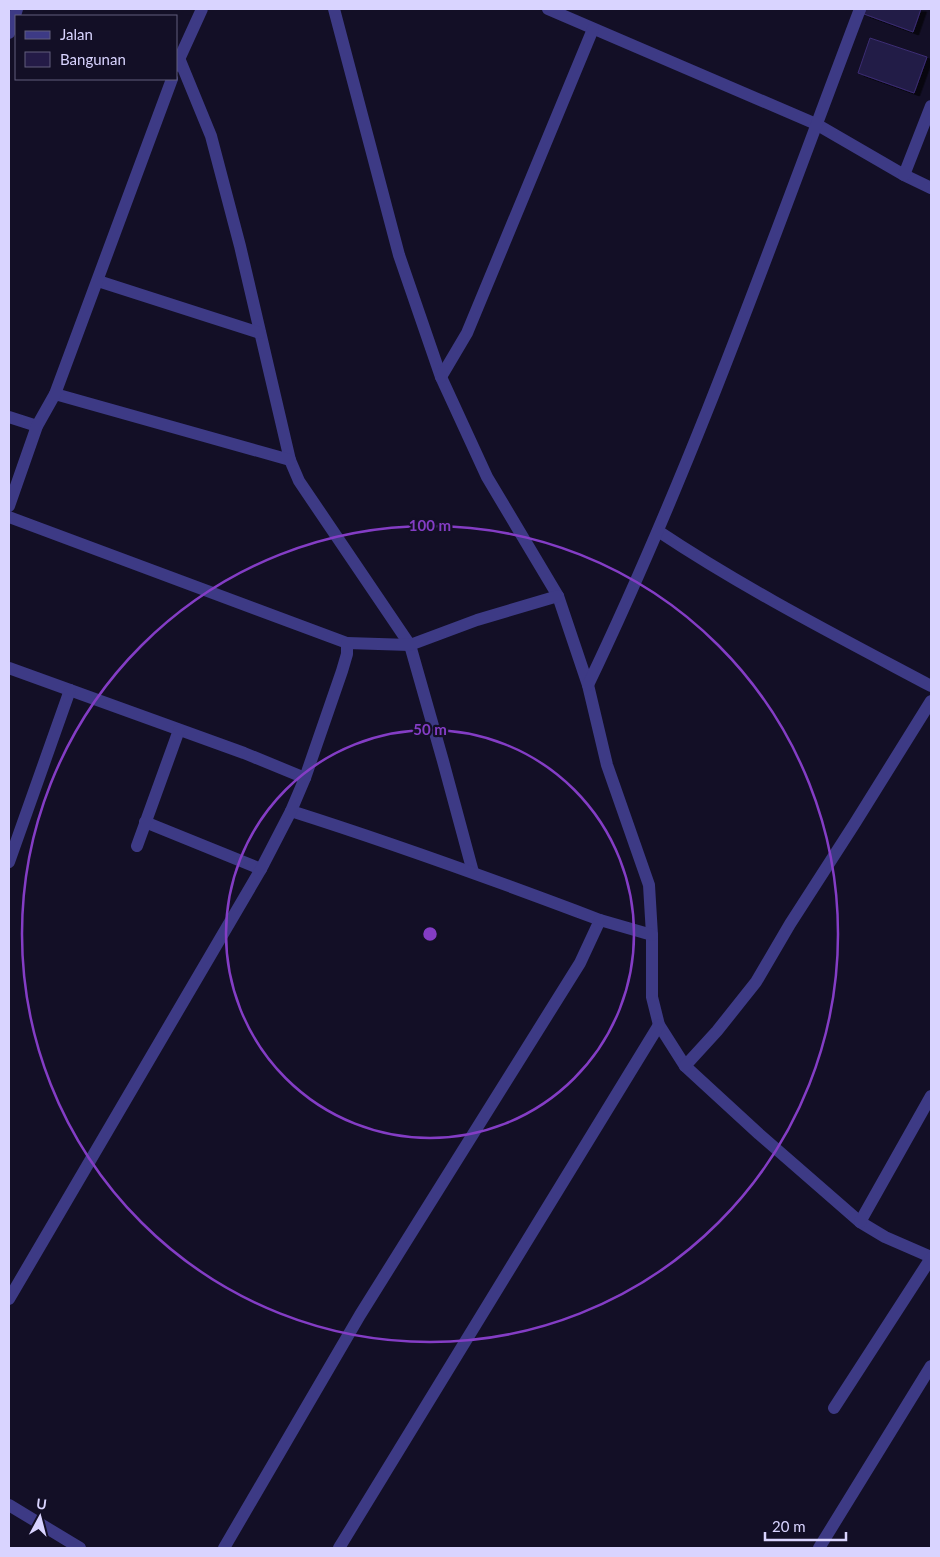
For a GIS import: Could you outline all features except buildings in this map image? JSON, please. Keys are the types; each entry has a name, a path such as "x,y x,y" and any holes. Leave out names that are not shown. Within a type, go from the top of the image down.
{"street":[{"path":"9,33 17,9"},
{"path":"202,9 178,62 211,136 290,460 299,481 410,645 444,761 473,872"},
{"path":"334,9 399,255 441,376 487,477 558,596 588,684 607,765 649,885 652,935 652,997 659,1026 685,1066 759,1134 860,1222 885,1237 931,1258 834,1408"},
{"path":"548,9 573,14 593,29 816,124 904,175 931,188"},
{"path":"588,684 658,531 764,266 860,9"},
{"path":"441,376 467,333 593,29"},
{"path":"9,506 37,426 55,394 172,80"},
{"path":"904,175 931,106"},
{"path":"98,281 260,333"},
{"path":"55,394 290,460"},
{"path":"9,417 37,426"},
{"path":"9,516 347,643 410,645 477,620 558,596"},
{"path":"658,531 798,615 931,686"},
{"path":"9,1299 262,869 305,778 342,671 347,654 347,643"},
{"path":"9,668 244,753 305,778"},
{"path":"9,862 70,690"},
{"path":"685,1066 717,1031 756,982 790,924 931,701"},
{"path":"137,846 179,730"},
{"path":"291,811 473,872 600,920 652,935"},
{"path":"145,822 262,869"},
{"path":"224,1548 360,1315 580,964 600,920"},
{"path":"339,1548 659,1026"},
{"path":"860,1222 931,1096"},
{"path":"819,1548 931,1366"},
{"path":"9,1505 80,1548"}]}
